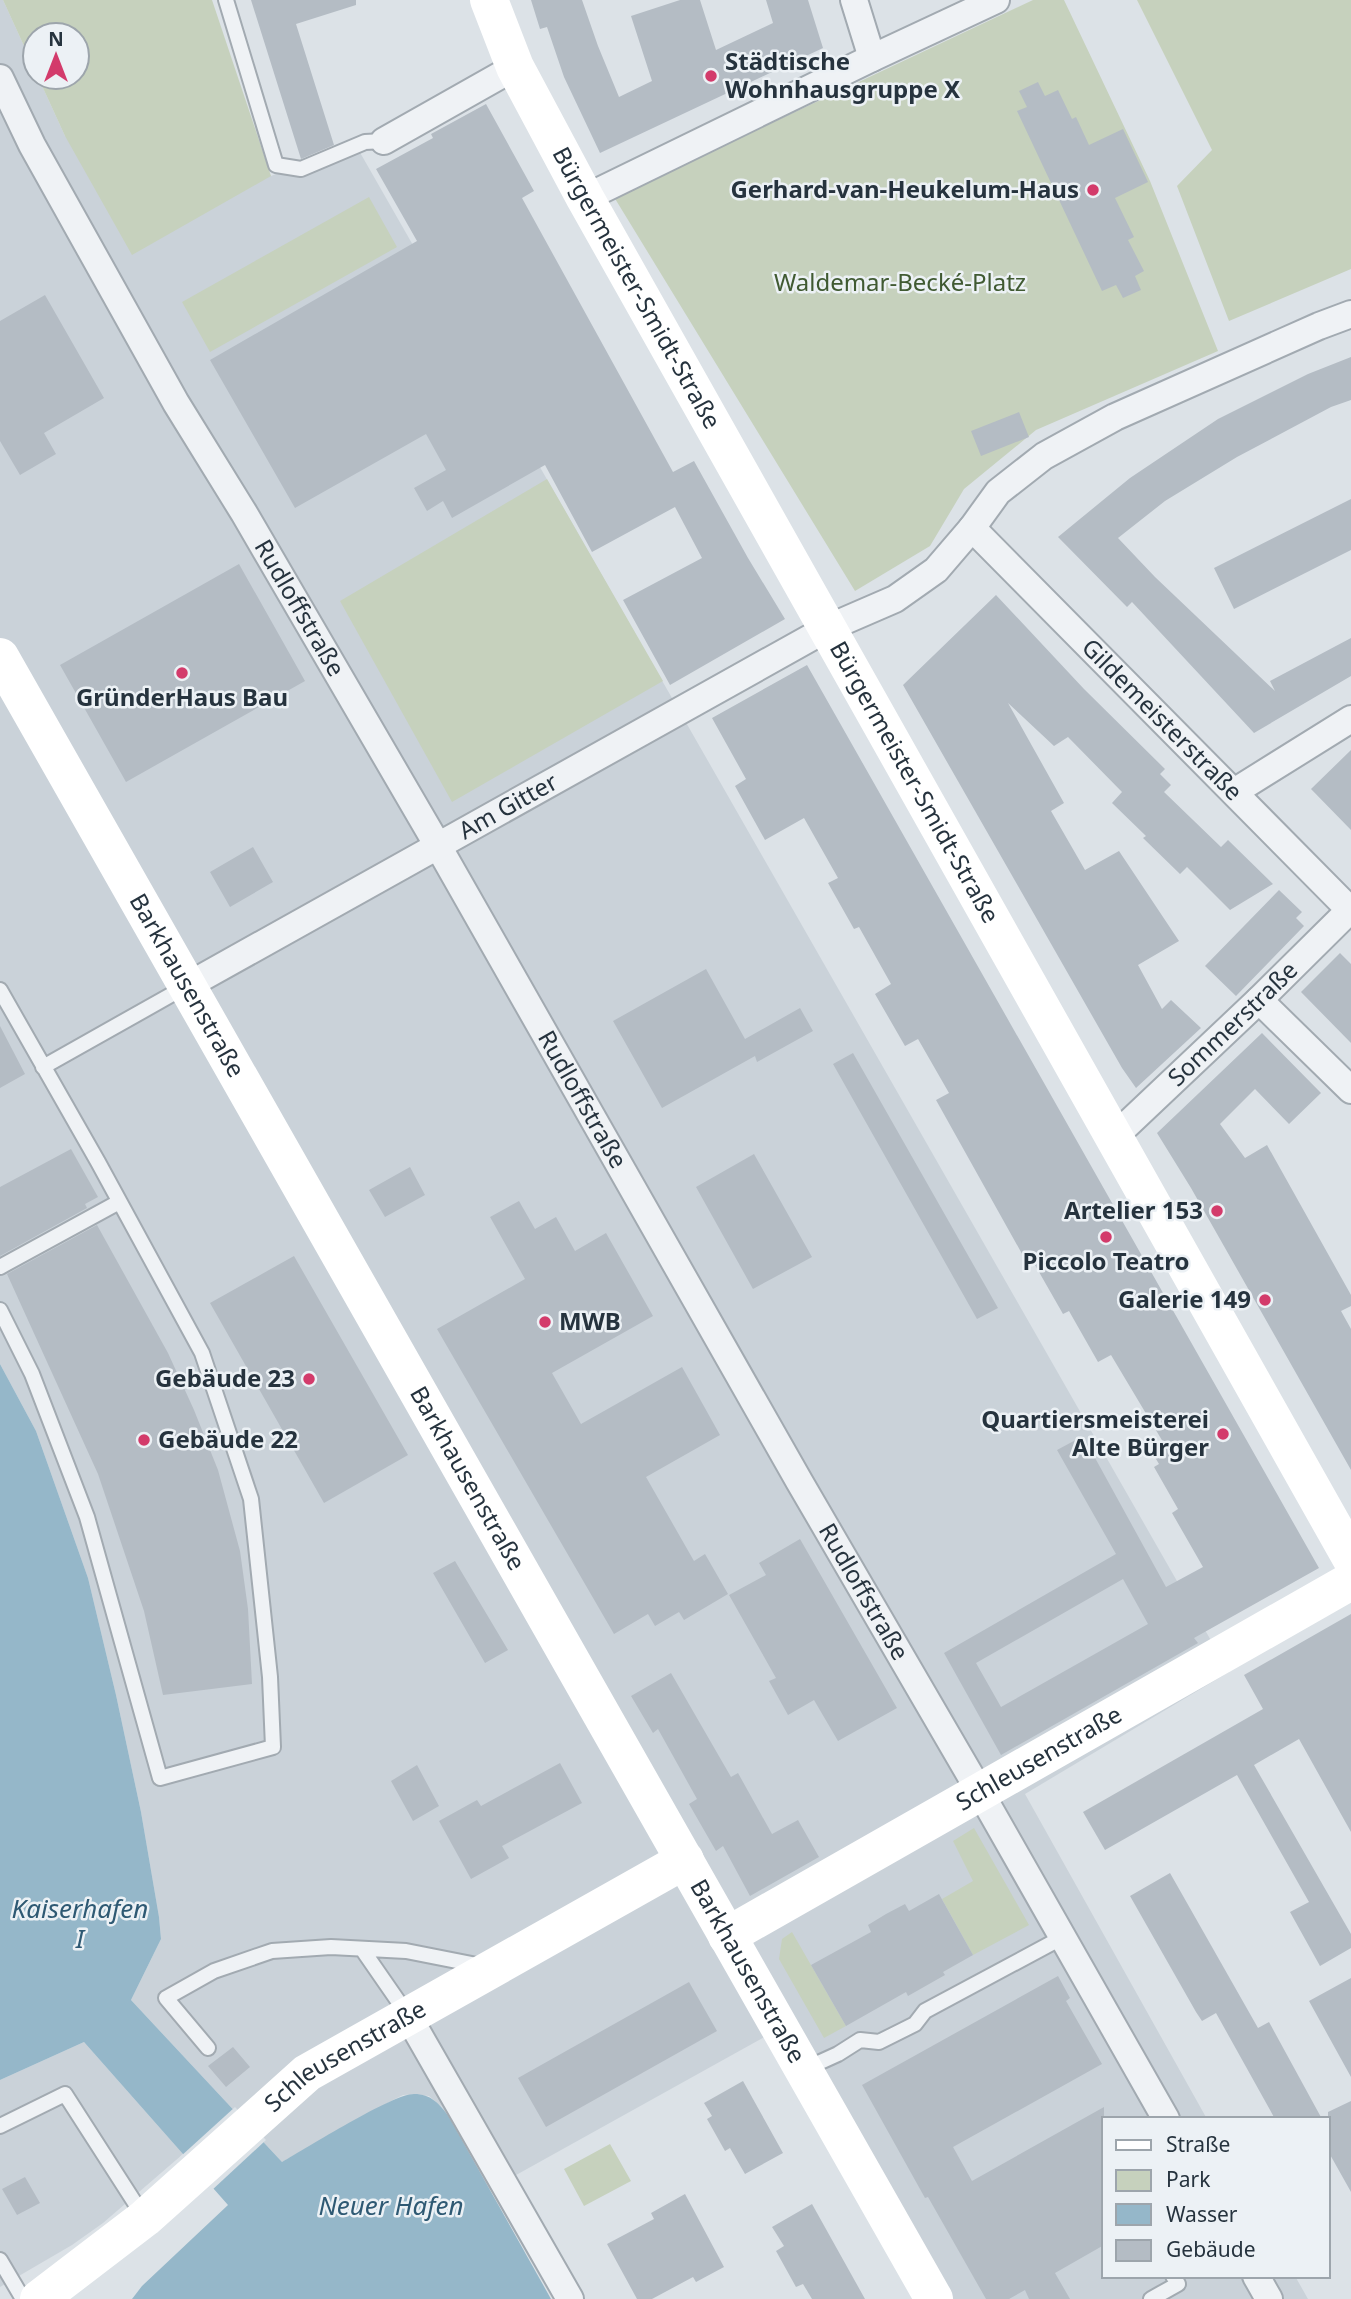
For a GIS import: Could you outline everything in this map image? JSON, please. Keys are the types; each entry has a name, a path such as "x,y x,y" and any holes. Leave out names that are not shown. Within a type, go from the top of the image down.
{"street":[{"name":"Bürgermeister-Smidt-Straße","path":"489,0 515,67 585,198 1351,1558"},
{"path":"855,0 872,58"},
{"path":"585,198 996,0"},
{"path":"384,141 515,67"},
{"name":"Rudloffstraße","path":"0,78 32,145 176,403 244,513 438,846 793,1471 1165,2117"},
{"path":"828,628 895,599 936,570 998,492 1044,456 1115,417 1351,314"},
{"name":"Gildemeisterstraße","path":"972,528 1350,910"},
{"name":"Am Gitter","path":"187,986 828,628"},
{"name":"Barkhausenstraße","path":"0,657 934,2299"},
{"path":"1234,792 1351,719"},
{"name":"Sommerstraße","path":"1114,1137 1350,910"},
{"path":"1259,1000 1351,1090"},
{"name":"Schleusenstraße","path":"727,1936 1351,1581"},
{"name":"Schleusenstraße","path":"39,2299 145,2218 307,2073 685,1860"},
{"path":"408,2016 570,2299"},
{"path":"1257,2278 1269,2299"}],"lane":[{"path":"226,0 276,165 301,169 365,142 384,141"},
{"path":"43,1067 187,986"},
{"path":"0,990 202,1353 251,1499 270,1677 273,1747 160,1777 87,1517 32,1374 0,1310"},
{"path":"0,1267 119,1202"},
{"path":"804,2070 860,2040 879,2042 915,2024 925,2011 1062,1937"},
{"path":"208,2048 166,1998 214,1971 272,1951 331,1947 406,1951 494,1968"},
{"path":"362,1949 408,2016"},
{"path":"0,2126 65,2094 145,2218"},
{"path":"0,2260 23,2299"},
{"path":"1151,2299 1178,2284 1174,2278"}],"shaded area":[{"path":"0,0 3,0 21,39 21,91 44,91 65,136 271,176 354,142 1229,1672 1025,1794 1206,2117 1102,2117 1102,2278 1296,2278 1308,2299 949,2299 795,2020 489,2190 442,2107 429,2096 415,2094 403,2095 393,2100 282,2162 131,2000 161,1939 159,1917 141,1812 88,1578 36,1431 0,1364"},
{"path":"84,2042 183,2154 103,2223 72,2245 0,2287 0,2080"}],"green space":[{"path":"3,0 212,0 271,176 132,255 65,136 44,91 91,91 91,21 21,21 21,39"},
{"name":"Waldemar-Becké-Platz","path":"1033,0 1064,0 1150,181 1218,351 1036,430 964,489 930,546 855,591 614,197"},
{"path":"1137,0 1351,0 1351,269 1229,321 1177,186 1212,150"},
{"path":"369,197 397,247 210,352 182,302"},
{"path":"547,479 663,681 452,802 340,601"},
{"path":"974,1828 1029,1925 973,1955 942,1899 973,1881 953,1841"},
{"path":"792,1932 846,2026 824,2038 779,1959 782,1939"},
{"path":"610,2144 631,2181 584,2206 564,2169"}],"water":[{"path":"0,1364 36,1431 88,1578 141,1812 161,1939 131,2000 282,2162 369,2112 403,2096 420,2094 434,2101 449,2117 551,2299 132,2299 142,2286 228,2205 84,2042 0,2080"}],"pier":[{"path":"235,2107 266,2140 211,2191 180,2157"}],"building":[{"path":"251,0 356,0 356,5 296,24 334,145 301,159"},
{"name":"Städtische Wohnhausgruppe X","path":"531,0 582,0 619,97 652,81 631,16 680,0 700,0 716,50 773,23 766,0 808,0 823,48 600,153 564,77 547,27 540,29"},
{"name":"Gerhard-van-Heukelum-Haus","path":"1038,82 1045,96 1058,90 1072,119 1076,117 1089,145 1123,129 1148,182 1115,198 1134,237 1128,240 1144,271 1135,276 1141,290 1123,298 1116,285 1102,291 1017,111 1027,107 1019,91"},
{"path":"486,104 534,191 522,198 673,472 694,461 785,619 670,685 623,600 702,558 675,507 592,552 545,465 452,518 443,501 427,511 414,488 446,470 426,434 295,508 210,360 417,241 376,169 433,138 431,134"},
{"path":"45,295 104,398 44,433 56,454 20,475 0,441 0,321"},
{"path":"1351,357 1351,400 1331,407 1237,457 1165,501 1118,538 1155,577 1275,691 1270,681 1351,638 1351,676 1254,733 1132,602 1127,607 1058,537 1130,478 1218,419 1308,374"},
{"path":"1019,412 1029,437 981,456 971,431"},
{"path":"1351,499 1351,550 1234,609 1214,568"},
{"name":"GründerHaus Bau","path":"239,564 305,681 126,782 60,665"},
{"path":"996,595 1084,689 1165,769 1160,774 1171,785 1164,792 1221,847 1228,840 1273,884 1230,910 1187,867 1180,874 1143,838 1146,836 1112,803 1122,792 1068,737 1054,746 1008,703 1064,803 1051,811 1085,870 1119,851 1179,941 1138,965 1162,1009 1171,1000 1201,1028 1136,1088 1122,1068 903,685"},
{"path":"807,665 1319,1568 1194,1638 1198,1643 1001,1755 944,1653 1116,1554 1057,1450 1083,1436 1166,1587 1203,1567 1172,1513 1178,1509 1154,1467 1159,1464 1153,1454 1166,1447 1111,1355 1098,1362 1069,1311 1063,1314 1031,1258 1026,1261 936,1100 949,1093 918,1039 905,1046 875,994 891,984 859,927 854,929 828,883 838,878 804,818 765,840 735,786 746,779 712,718","holes":["1123,1579 1148,1624 1001,1707 976,1663"]},
{"path":"1351,750 1351,830 1311,789"},
{"path":"253,847 273,882 230,907 210,872"},
{"path":"1279,890 1302,912 1296,918 1304,926 1236,996 1205,966"},
{"path":"1340,953 1351,964 1351,1043 1301,992"},
{"path":"706,969 745,1039 800,1008 813,1031 757,1062 755,1056 662,1108 613,1021"},
{"path":"0,1026 25,1074 0,1088"},
{"path":"1262,1033 1321,1093 1289,1124 1255,1089 1220,1124 1245,1158 1267,1145 1351,1295 1351,1306 1341,1311 1351,1329 1351,1470 1157,1133"},
{"path":"853,1053 998,1308 977,1319 833,1064"},
{"path":"71,1149 98,1197 85,1204 87,1208 0,1256 0,1187"},
{"path":"754,1154 812,1257 753,1289 696,1187"},
{"path":"410,1167 425,1195 385,1217 369,1190"},
{"path":"519,1201 535,1229 556,1217 575,1251 606,1233 653,1316 552,1373 581,1424 682,1367 720,1435 646,1477 694,1561 705,1554 728,1594 684,1620 679,1612 655,1626 648,1614 614,1634 437,1329 525,1279 490,1217"},
{"name":"Gebäude 22","path":"97,1225 168,1353 218,1470 240,1551 248,1609 252,1684 163,1695 144,1611 98,1474 7,1274"},
{"name":"Gebäude 23","path":"294,1256 408,1455 324,1503 210,1303"},
{"path":"800,1539 897,1708 838,1741 814,1700 788,1715 769,1681 776,1678 729,1595 766,1575 759,1563"},
{"path":"455,1561 508,1650 485,1663 433,1573"},
{"path":"1351,1614 1351,1832 1299,1739 1254,1765 1351,1934 1351,1948 1320,1966 1290,1912 1309,1902 1237,1775 1105,1850 1083,1812 1263,1709 1244,1675"},
{"path":"671,1673 731,1777 738,1773 772,1834 798,1820 819,1857 750,1896 723,1846 716,1851 689,1804 697,1799 658,1729 653,1733 631,1696"},
{"path":"560,1763 582,1803 502,1846 509,1858 471,1879 439,1821 477,1800 481,1806"},
{"path":"417,1765 439,1806 413,1821 391,1781"},
{"path":"1170,1873 1258,2028 1269,2022 1321,2117 1274,2117 1216,2013 1202,2021 1130,1896"},
{"path":"939,1894 973,1955 908,1996 906,1992 846,2026 811,1965 871,1932 868,1925 886,1914 905,1904 909,1911"},
{"path":"1058,1976 1070,1998 1066,2001 1102,2064 953,2147 972,2181 1104,2107 1102,2246 1055,2273 1070,2299 1029,2299 1025,2290 1009,2299 986,2299 928,2197 925,2198 862,2085"},
{"path":"1351,1978 1351,2077 1309,2001"},
{"path":"689,1982 717,2031 546,2127 518,2078"},
{"path":"233,2047 250,2067 226,2087 208,2066"},
{"path":"743,2081 783,2153 745,2174 730,2148 725,2151 707,2119 712,2116 704,2103"},
{"path":"1351,2101 1351,2192 1330,2155 1328,2112"},
{"path":"25,2177 40,2203 17,2215 2,2189"},
{"path":"685,2194 724,2267 696,2282 693,2277 652,2299 637,2299 607,2244 654,2219 651,2213"},
{"path":"812,2204 865,2299 812,2299 803,2284 796,2287 776,2251 784,2246 772,2227"}],"place":[{"name":"Städtische Wohnhausgruppe X","path":"711,76"},
{"name":"Gerhard-van-Heukelum-Haus","path":"1093,190"},
{"name":"GründerHaus Bau","path":"182,673"},
{"name":"Artelier 153","path":"1217,1211"},
{"name":"Piccolo Teatro","path":"1106,1237"},
{"name":"Galerie 149","path":"1265,1300"},
{"name":"MWB","path":"545,1322"},
{"name":"Gebäude 23","path":"309,1379"},
{"name":"Quartiersmeisterei Alte Bürger","path":"1223,1434"},
{"name":"Gebäude 22","path":"144,1440"}],"water label":[{"name":"Kaiserhafen I","path":"80,1924"},
{"name":"Neuer Hafen","path":"391,2206"}]}
